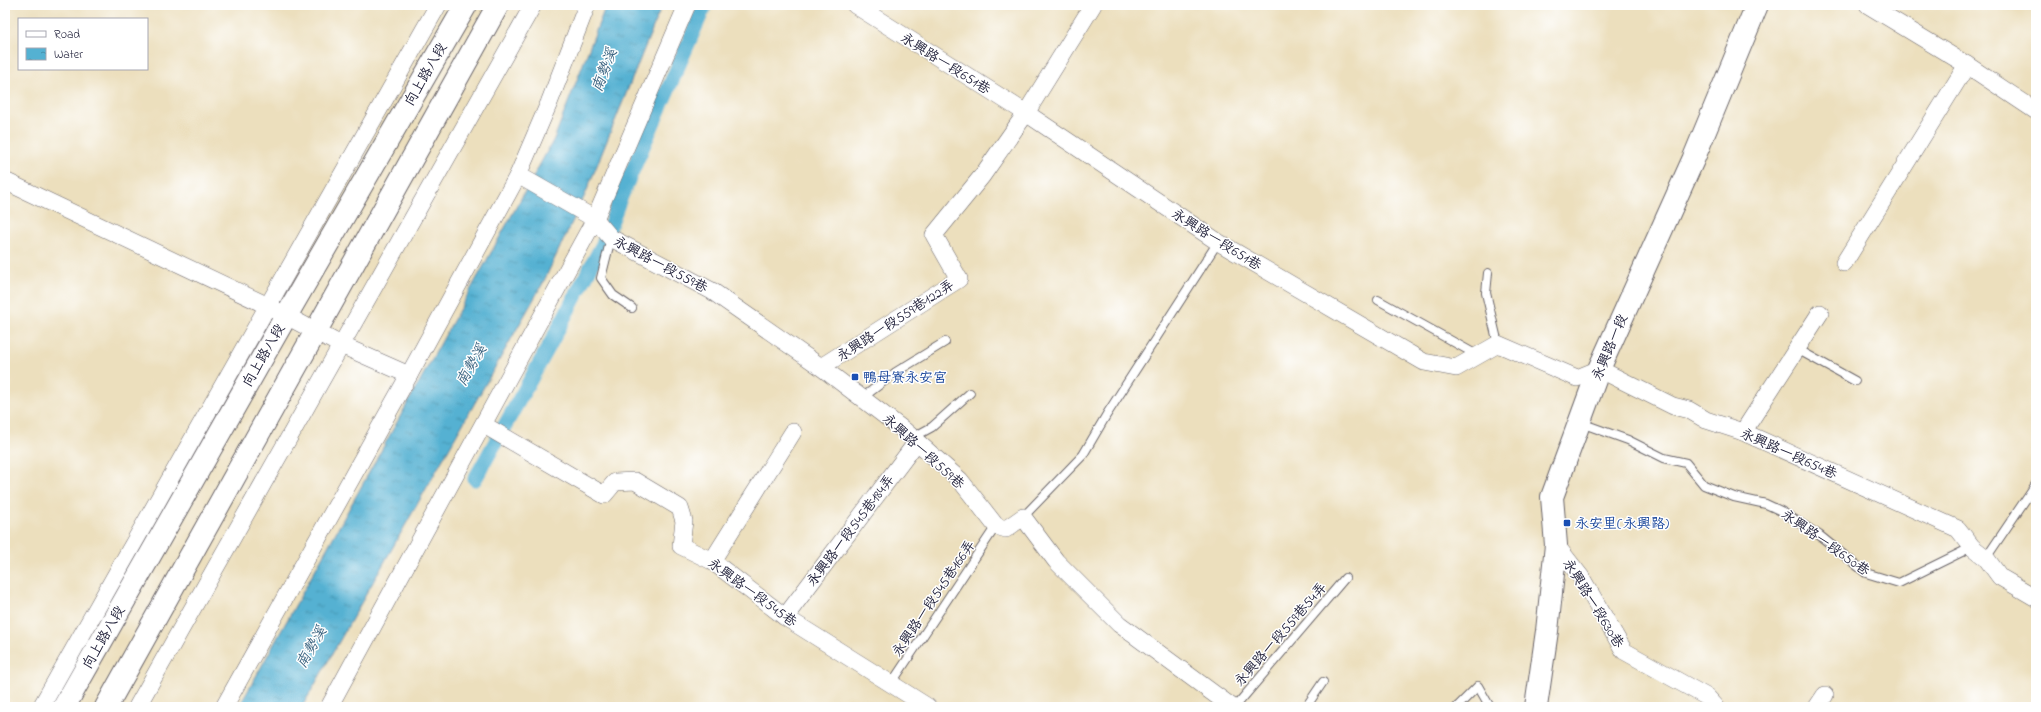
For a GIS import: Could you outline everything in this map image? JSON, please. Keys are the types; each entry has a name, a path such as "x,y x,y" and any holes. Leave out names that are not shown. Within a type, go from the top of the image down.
{"main road":[{"name":"向上路八段","path":"64,707 277,311 466,5"},
{"name":"向上路八段","path":"106,707 314,332 498,5"},
{"name":"永興路一段","path":"1536,707 1547,631 1556,545 1552,497 1578,422 1599,369 1693,160 1757,5"}],"street":[{"path":"41,707 211,404 277,311 438,5"},
{"path":"137,707 533,5"},
{"path":"224,707 409,375 523,178 549,104 587,5"},
{"path":"329,707 484,425 589,215 687,5"},
{"name":"永興路一段651巷","path":"855,5 1026,113 1218,242 1424,362 1456,368 1498,344"},
{"path":"1026,113 1093,5"},
{"path":"1868,5 1967,65 2036,111"},
{"path":"1844,263 1967,65"},
{"name":"永興路一段559巷122弄","path":"822,367 960,279 934,235 982,176 1026,113"},
{"path":"523,178 589,215"},
{"path":"5,181 277,311 341,345 409,375"},
{"name":"永興路一段559巷","path":"589,215 611,238 712,291 822,367 914,440 960,480 996,526"},
{"path":"1743,432 1820,313"},
{"path":"1498,344 1577,378 1599,369"},
{"name":"永興路一段654巷","path":"1599,369 1673,406 1689,410 1706,420 1743,432 1958,529 1972,547"},
{"name":"永興路一段545巷","path":"484,425 604,495 615,482 635,481 680,508 684,520 681,546 712,561 785,617 928,707"},
{"path":"712,561 793,432"},
{"name":"永興路一段545巷184弄","path":"785,617 914,440"},
{"path":"996,526 1006,529 1023,517 1056,562 1119,624 1234,707"},
{"name":"永興路一段630巷","path":"1556,545 1581,577 1624,651 1707,697 1716,707"},
{"path":"1972,547 1986,558 2000,577 2036,598"}],"lane":[{"path":"611,238 601,278 613,294 632,308"},
{"path":"1023,517 1083,455 1107,414 1218,242"},
{"path":"1488,274 1486,293 1498,344"},
{"path":"1378,300 1477,356"},
{"path":"862,398 896,372 945,342"},
{"path":"1797,349 1855,382"},
{"path":"914,440 970,393"},
{"name":"永興路一段650巷","path":"1578,422 1628,440 1664,458 1686,463 1704,485 1734,497 1766,504 1781,511 1819,535 1866,573 1899,583 1972,547"},
{"path":"1986,558 2036,484"},
{"name":"永興路一段545巷166弄","path":"891,684 996,526"},
{"name":"永興路一段559巷54弄","path":"1234,707 1345,578"},
{"path":"1306,707 1323,682"},
{"path":"1457,707 1478,686 1490,707"}],"water":[{"name":"南勢溪","path":"606,5 662,5 585,195 543,283 302,707 239,707 554,139"}],"waterway":[{"path":"475,479 548,348 604,242 619,201 705,5"}],"place":[{"name":"鴨母寮永安宮","path":"855,377"},
{"name":"永安里(永興路)","path":"1567,523"}]}
